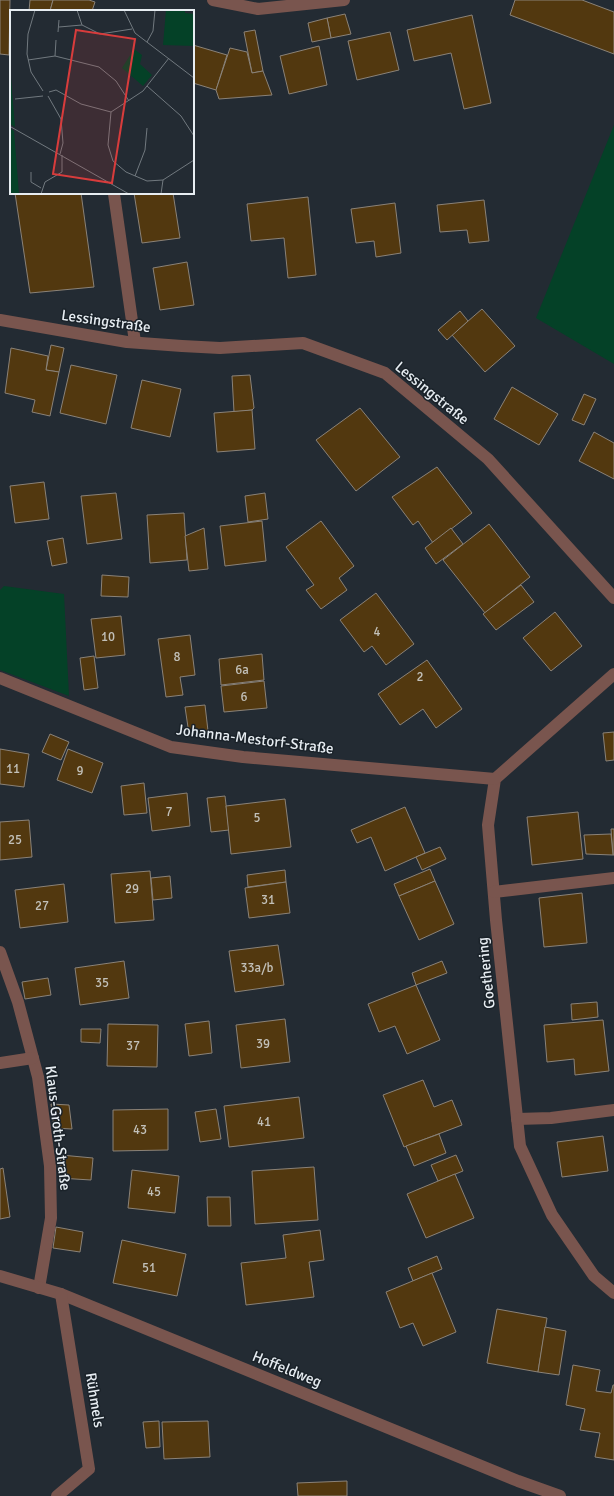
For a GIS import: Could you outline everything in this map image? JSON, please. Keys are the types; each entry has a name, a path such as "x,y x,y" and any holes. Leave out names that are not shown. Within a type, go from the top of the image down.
{"street":[{"path":"213,0 258,10 344,0"},
{"path":"114,194 135,342"},
{"name":"Lessingstraße","path":"0,320 135,342 220,348 303,343 385,373 488,459 614,598"},
{"path":"494,779 614,674"},
{"name":"Johanna-Mestorf-Straße","path":"0,678 171,747 243,757 494,779"},
{"name":"Goethering","path":"494,779 488,825 520,1146 552,1216 594,1276 614,1293"},
{"path":"494,892 614,878"},
{"name":"Klaus-Groth-Straße","path":"0,952 18,1002 38,1077 50,1166 51,1218 39,1288"},
{"path":"0,1063 33,1058"},
{"path":"517,1119 551,1118 614,1110"},
{"name":"Hoffeldweg","path":"0,1276 61,1294 518,1481 560,1496"},
{"name":"Rühmels","path":"57,1496 89,1469 61,1294"}],"green space":[{"path":"614,125 614,364 536,318"},
{"path":"4,586 64,594 69,696 0,670 0,590"}],"building":[{"path":"0,0 10,0 9,55 0,54"},
{"path":"30,0 53,0 50,10 29,10"},
{"path":"53,0 89,0 95,2 92,10 50,10"},
{"path":"515,0 582,0 614,12 614,54 510,15"},
{"path":"345,14 351,34 331,38 327,18"},
{"path":"472,15 491,103 464,109 451,53 414,61 407,30"},
{"path":"327,18 331,38 312,42 308,23"},
{"path":"255,30 263,71 252,73 244,32"},
{"path":"390,32 399,70 357,80 348,41"},
{"path":"194,45 227,55 216,90 194,83"},
{"path":"319,46 327,85 289,94 280,56"},
{"path":"230,48 247,52 252,73 263,71 272,95 219,99 216,90"},
{"path":"15,194 81,194 94,287 30,293"},
{"path":"134,194 173,194 180,238 142,243"},
{"path":"308,197 316,275 288,278 284,238 251,241 247,204"},
{"path":"484,200 489,241 469,243 467,230 440,232 437,205"},
{"path":"395,203 401,253 376,257 374,241 356,243 351,209"},
{"path":"187,262 194,305 160,310 153,268"},
{"path":"482,309 515,346 485,372 452,335"},
{"path":"460,311 468,321 447,340 438,330"},
{"path":"51,345 64,348 59,372 46,370"},
{"path":"11,348 48,356 46,370 59,372 50,416 32,412 35,400 5,393"},
{"path":"71,365 117,375 106,424 60,413"},
{"path":"250,375 254,408 252,410 234,412 232,376"},
{"path":"142,380 181,389 170,437 131,428"},
{"path":"512,387 558,414 539,445 494,419"},
{"path":"584,394 596,399 584,425 572,420"},
{"path":"360,408 400,457 356,491 316,440"},
{"path":"252,410 255,449 217,452 214,413"},
{"path":"594,432 614,443 614,479 579,461"},
{"path":"437,467 472,513 433,543 418,521 413,525 392,497"},
{"path":"44,482 49,519 15,523 10,486"},
{"path":"116,493 122,539 87,544 81,496"},
{"path":"265,493 268,519 248,522 245,496"},
{"path":"184,513 187,560 150,563 147,515"},
{"path":"262,521 266,561 225,566 220,526"},
{"path":"321,521 354,566 339,578 347,590 321,609 306,590 314,585 286,547"},
{"path":"489,524 530,577 485,613 443,560"},
{"path":"204,528 208,569 189,571 185,536"},
{"path":"451,528 463,544 436,564 425,548"},
{"path":"63,538 67,563 52,566 47,541"},
{"path":"102,575 129,577 128,597 101,596"},
{"path":"521,585 534,602 496,630 483,614"},
{"path":"376,593 414,644 386,665 372,646 364,652 340,620"},
{"path":"555,612 582,646 551,671 523,638"},
{"path":"121,616 125,655 96,658 91,619"},
{"path":"190,635 195,675 180,677 183,695 166,697 158,639"},
{"path":"262,654 264,680 221,685 219,659"},
{"path":"94,656 98,688 84,690 80,658"},
{"path":"427,660 462,709 436,728 423,709 400,725 378,694"},
{"path":"264,681 267,708 224,712 221,686"},
{"path":"205,705 208,731 189,734 185,707"},
{"path":"614,732 614,760 606,761 603,733"},
{"path":"50,734 69,742 61,760 42,752"},
{"path":"0,749 29,754 24,787 0,784"},
{"path":"68,749 103,763 92,793 57,780"},
{"path":"144,783 147,813 124,815 121,786"},
{"path":"187,793 190,826 152,831 148,798"},
{"path":"225,796 229,830 211,832 207,798"},
{"path":"285,799 291,847 231,854 226,806"},
{"path":"405,807 425,853 385,871 371,837 357,843 351,830"},
{"path":"578,812 583,859 532,865 527,817"},
{"path":"29,820 32,857 0,860 0,822"},
{"path":"611,829 614,829 614,855 613,855"},
{"path":"611,834 613,855 586,854 584,835"},
{"path":"440,847 446,859 422,870 416,857"},
{"path":"430,869 435,881 399,896 394,884"},
{"path":"285,870 286,882 248,887 247,875"},
{"path":"150,871 154,920 115,923 111,874"},
{"path":"170,876 172,898 153,900 151,878"},
{"path":"435,881 454,924 419,940 399,896"},
{"path":"286,882 290,913 249,918 245,888"},
{"path":"64,884 68,922 20,928 15,890"},
{"path":"582,893 587,943 544,947 539,898"},
{"path":"278,945 284,985 235,992 229,951"},
{"path":"124,961 129,998 80,1005 75,968"},
{"path":"442,961 447,973 416,985 412,973"},
{"path":"48,978 51,995 25,999 22,982"},
{"path":"416,985 440,1040 407,1054 395,1026 379,1032 368,1004"},
{"path":"597,1002 598,1017 572,1020 571,1004"},
{"path":"285,1019 290,1062 241,1068 236,1025"},
{"path":"603,1020 609,1071 575,1075 574,1059 547,1062 544,1025"},
{"path":"209,1021 212,1053 189,1056 185,1024"},
{"path":"108,1024 158,1025 157,1067 107,1066"},
{"path":"81,1029 101,1029 100,1043 81,1042"},
{"path":"423,1080 434,1107 452,1100 462,1125 404,1147 383,1095"},
{"path":"299,1097 304,1138 229,1147 224,1106"},
{"path":"51,1104 69,1105 72,1129 54,1128"},
{"path":"168,1109 168,1150 113,1151 113,1110"},
{"path":"216,1109 221,1139 200,1142 195,1112"},
{"path":"439,1134 446,1153 414,1166 406,1146"},
{"path":"603,1136 608,1171 562,1177 557,1142"},
{"path":"61,1155 93,1158 91,1180 59,1178"},
{"path":"456,1155 463,1171 438,1181 431,1165"},
{"path":"314,1167 318,1220 255,1224 252,1171"},
{"path":"3,1168 10,1217 0,1219 0,1169"},
{"path":"132,1170 179,1176 175,1213 128,1208"},
{"path":"455,1174 474,1218 426,1238 407,1194"},
{"path":"207,1197 230,1197 231,1226 208,1226"},
{"path":"56,1227 83,1232 80,1252 53,1248"},
{"path":"320,1230 324,1260 309,1262 314,1297 246,1305 241,1263 286,1258 283,1235"},
{"path":"122,1240 186,1254 177,1296 113,1283"},
{"path":"437,1256 442,1269 413,1281 408,1268"},
{"path":"432,1273 456,1332 423,1346 413,1323 400,1328 386,1292"},
{"path":"497,1309 547,1318 538,1372 487,1363"},
{"path":"545,1327 566,1331 559,1375 538,1372"},
{"path":"573,1365 600,1370 596,1391 611,1393 614,1385 614,1460 595,1457 600,1433 580,1430 585,1409 566,1405"},
{"path":"159,1421 160,1447 146,1448 143,1422"},
{"path":"208,1421 210,1457 164,1459 162,1422"},
{"path":"347,1481 347,1496 298,1496 297,1483"}]}
